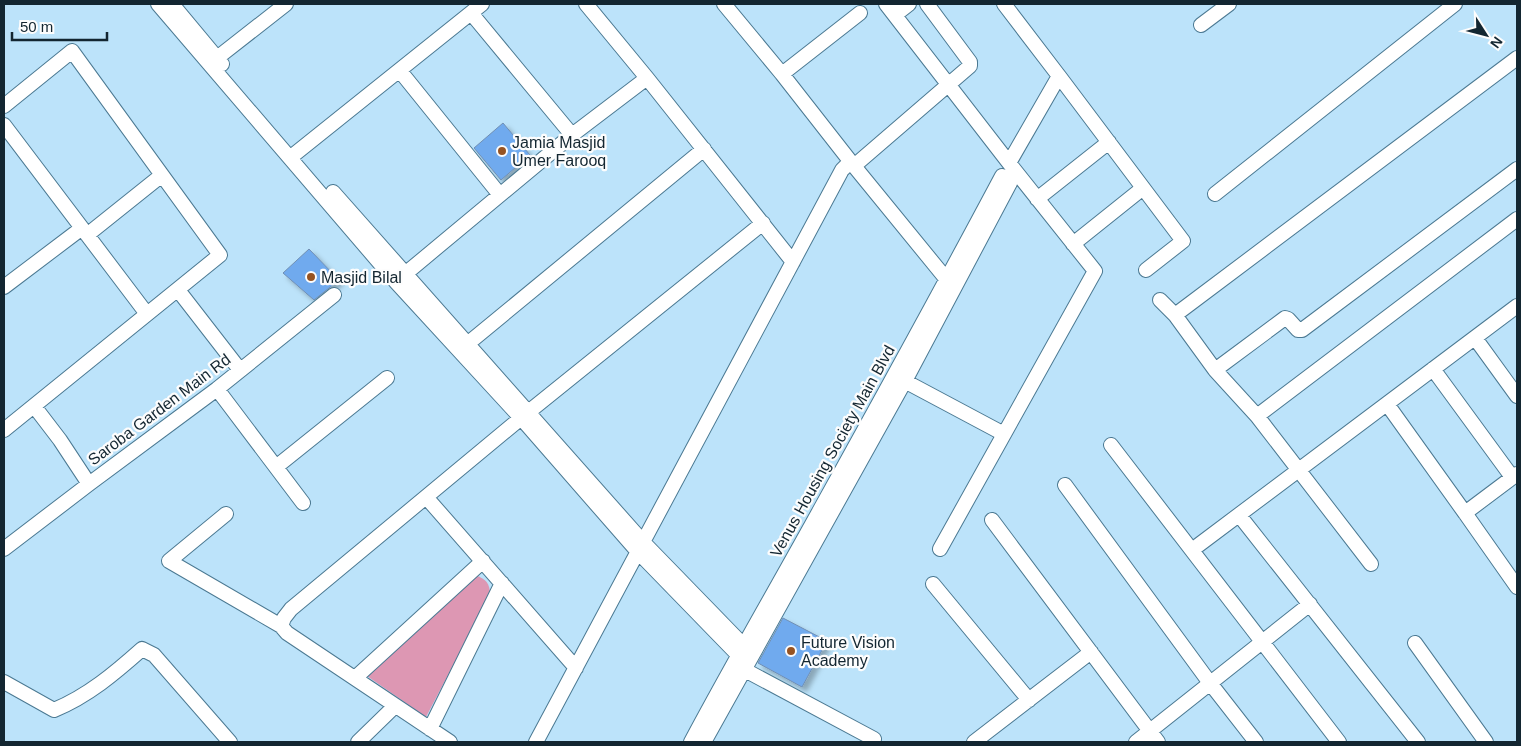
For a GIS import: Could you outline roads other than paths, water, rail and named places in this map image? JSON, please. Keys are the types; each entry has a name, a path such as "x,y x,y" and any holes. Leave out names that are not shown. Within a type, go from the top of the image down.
{"street":[{"path":"158,4 214,62 400,278 525,415 641,548 744,657 874,739"},
{"path":"172,4 214,62"},
{"path":"214,62 286,4"},
{"path":"294,154 482,4"},
{"path":"586,4 648,78 793,262"},
{"path":"724,4 951,284"},
{"path":"909,4 890,9 949,85 1007,174 1037,199 1095,271 940,549"},
{"path":"536,742 842,170 852,164 970,66 970,62 927,4"},
{"path":"1004,4 1183,241 1146,270"},
{"path":"1202,25 1229,4"},
{"path":"1214,194 1455,4"},
{"path":"471,13 572,135"},
{"path":"782,74 860,13"},
{"path":"4,106 72,51 220,255 4,430"},
{"path":"1175,315 1517,58"},
{"path":"400,71 500,194"},
{"name":"Venus Housing Society Main Blvd","path":"691,742 744,657 899,379 951,284 1059,76"},
{"path":"400,278 572,135 648,78"},
{"path":"4,125 147,314"},
{"path":"1037,199 1109,142"},
{"path":"463,347 704,149"},
{"path":"1215,370 1285,318 1298,330 1302,330 1517,169"},
{"path":"4,287 162,175"},
{"path":"1073,244 1143,188"},
{"path":"1257,416 1517,218"},
{"path":"281,626 291,609 525,415 763,223"},
{"path":"178,290 240,370"},
{"name":"Saroba Garden Main Rd","path":"4,550 89,484 218,389 334,295"},
{"path":"1160,300 1175,315 1215,370 1257,416 1371,564"},
{"path":"1192,550 1517,306"},
{"path":"1475,338 1517,396"},
{"path":"1433,369 1515,475 1465,513"},
{"path":"276,467 388,378"},
{"path":"899,379 1004,434"},
{"path":"218,389 303,503"},
{"path":"1387,404 1517,587"},
{"path":"34,406 60,440 89,484"},
{"path":"1111,445 1339,742"},
{"path":"1065,485 1210,683 1256,742"},
{"path":"426,497 576,668"},
{"path":"226,514 169,561 281,626 287,633 450,742"},
{"path":"1239,514 1418,742"},
{"path":"992,520 1154,737"},
{"path":"355,678 483,561"},
{"path":"430,729 502,584"},
{"path":"933,584 1028,700"},
{"path":"1136,742 1154,737 1210,683 1310,604"},
{"path":"1415,644 1486,742"},
{"path":"4,682 54,710 72,702 104,681 142,650 154,655 230,742"},
{"path":"974,742 1091,652"},
{"name":"Venus Housing Society Main Blvd","path":"704,742 744,657"},
{"path":"358,742 395,706"}],"place":[{"name":"Jamia Masjid Umer Farooq","path":"502,151"},
{"name":"Masjid Bilal","path":"311,277"},
{"name":"Future Vision Academy","path":"791,651"}]}
